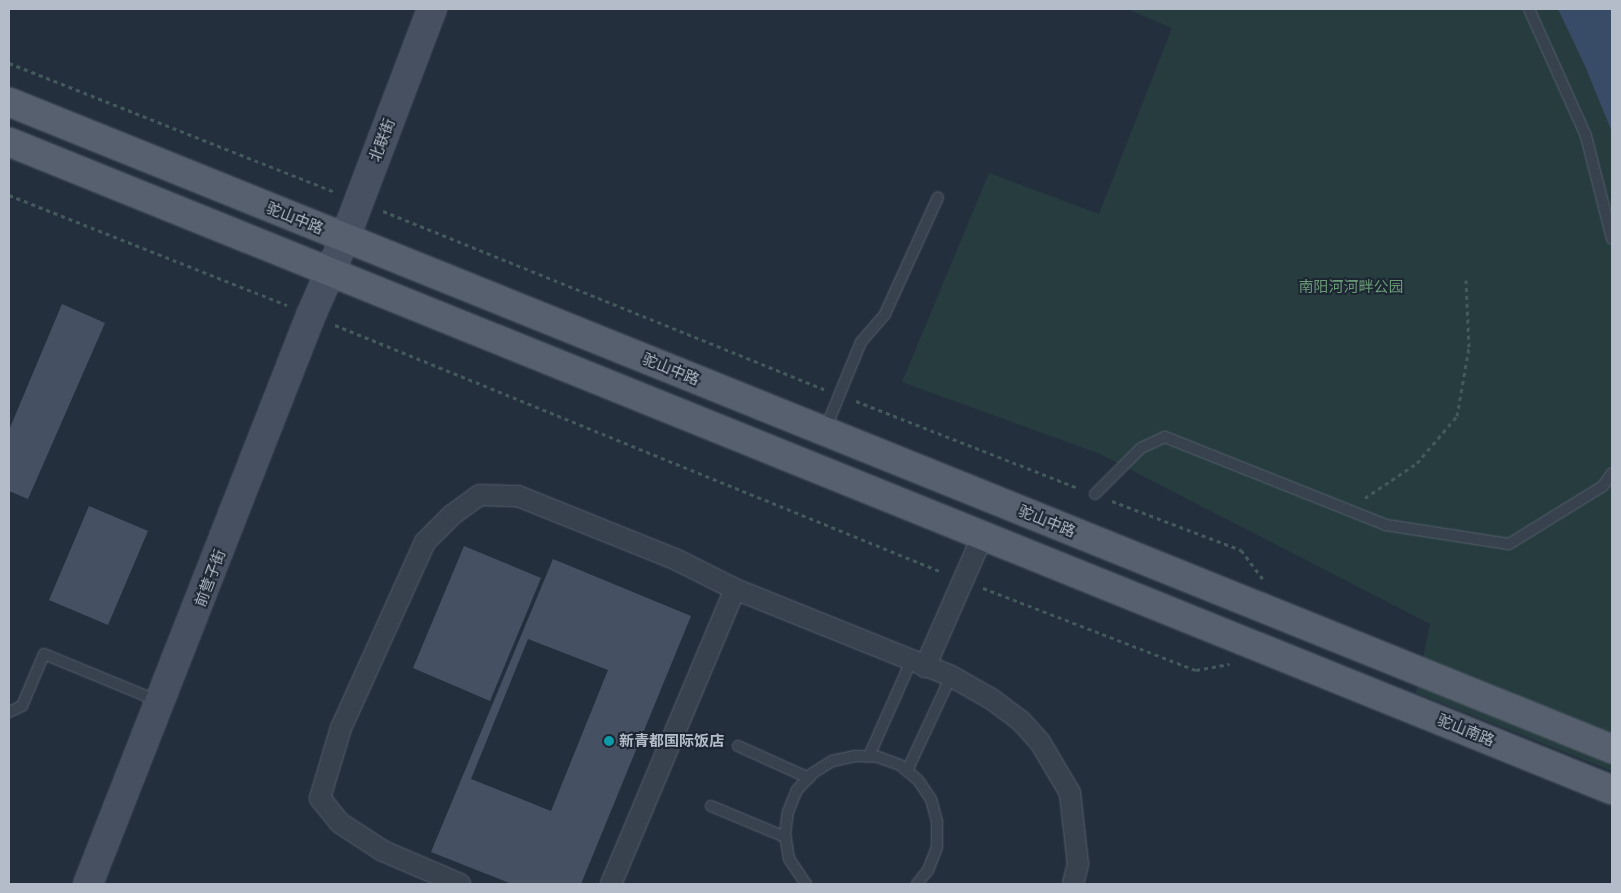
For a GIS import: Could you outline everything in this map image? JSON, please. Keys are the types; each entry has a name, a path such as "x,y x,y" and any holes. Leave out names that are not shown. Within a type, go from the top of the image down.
{"main road":[{"name":"驼山中路","path":"9,102 1612,749"},
{"path":"9,142 331,270 983,535"},
{"name":"驼山南路","path":"983,535 1612,790"}],"street":[{"name":"北联街","path":"331,270 345,238 432,9"},
{"name":"前营子街","path":"88,884 161,703 311,315 331,270"},
{"path":"460,884 383,851 340,823 320,798 341,728 425,542 452,515 480,495 518,496 675,559 735,589 951,676 994,700 1020,720 1060,773 1070,793 1074,815 1078,864 1073,884"},
{"path":"918,664 964,580 983,535"},
{"path":"611,884 735,589"}],"lane":[{"path":"1529,9 1586,136 1612,239"},
{"path":"825,431 861,342 885,314 938,197"},
{"path":"1095,494 1141,448 1165,437 1386,525 1509,544 1603,486 1612,473"},
{"path":"9,712 22,706 44,654 161,703"},
{"path":"868,756 918,664"},
{"path":"907,771 951,676"},
{"path":"738,746 808,778"},
{"path":"806,884 789,859 785,837 788,812 797,790 808,778 832,761 868,756 878,757 907,771 918,780 931,799 937,822 937,846 928,870 917,884"},
{"path":"710,806 785,837"}],"path":[{"path":"9,63 840,395 1241,550 1265,581"},
{"path":"9,195 311,315 964,580 1196,670 1233,663"},
{"path":"1347,510 1417,464 1457,416 1469,347 1466,280"}],"green space":[{"name":"南阳河河畔公园","path":"1127,9 1612,9 1612,771 1416,693 1430,624 1100,454 902,382 989,173 1099,214 1172,28"}],"water":[{"path":"1558,9 1612,9 1612,132 1585,66"}],"building":[{"path":"62,304 105,323 28,499 9,491 9,430"},
{"path":"89,506 148,531 108,625 49,600"},
{"path":"464,546 541,578 490,701 413,668"},
{"name":"新青都国际饭店","path":"553,559 691,616 581,884 512,884 431,852","holes":["528,639 608,670 551,811 471,779"]}],"place":[{"name":"新青都国际饭店","path":"609,741"}]}
